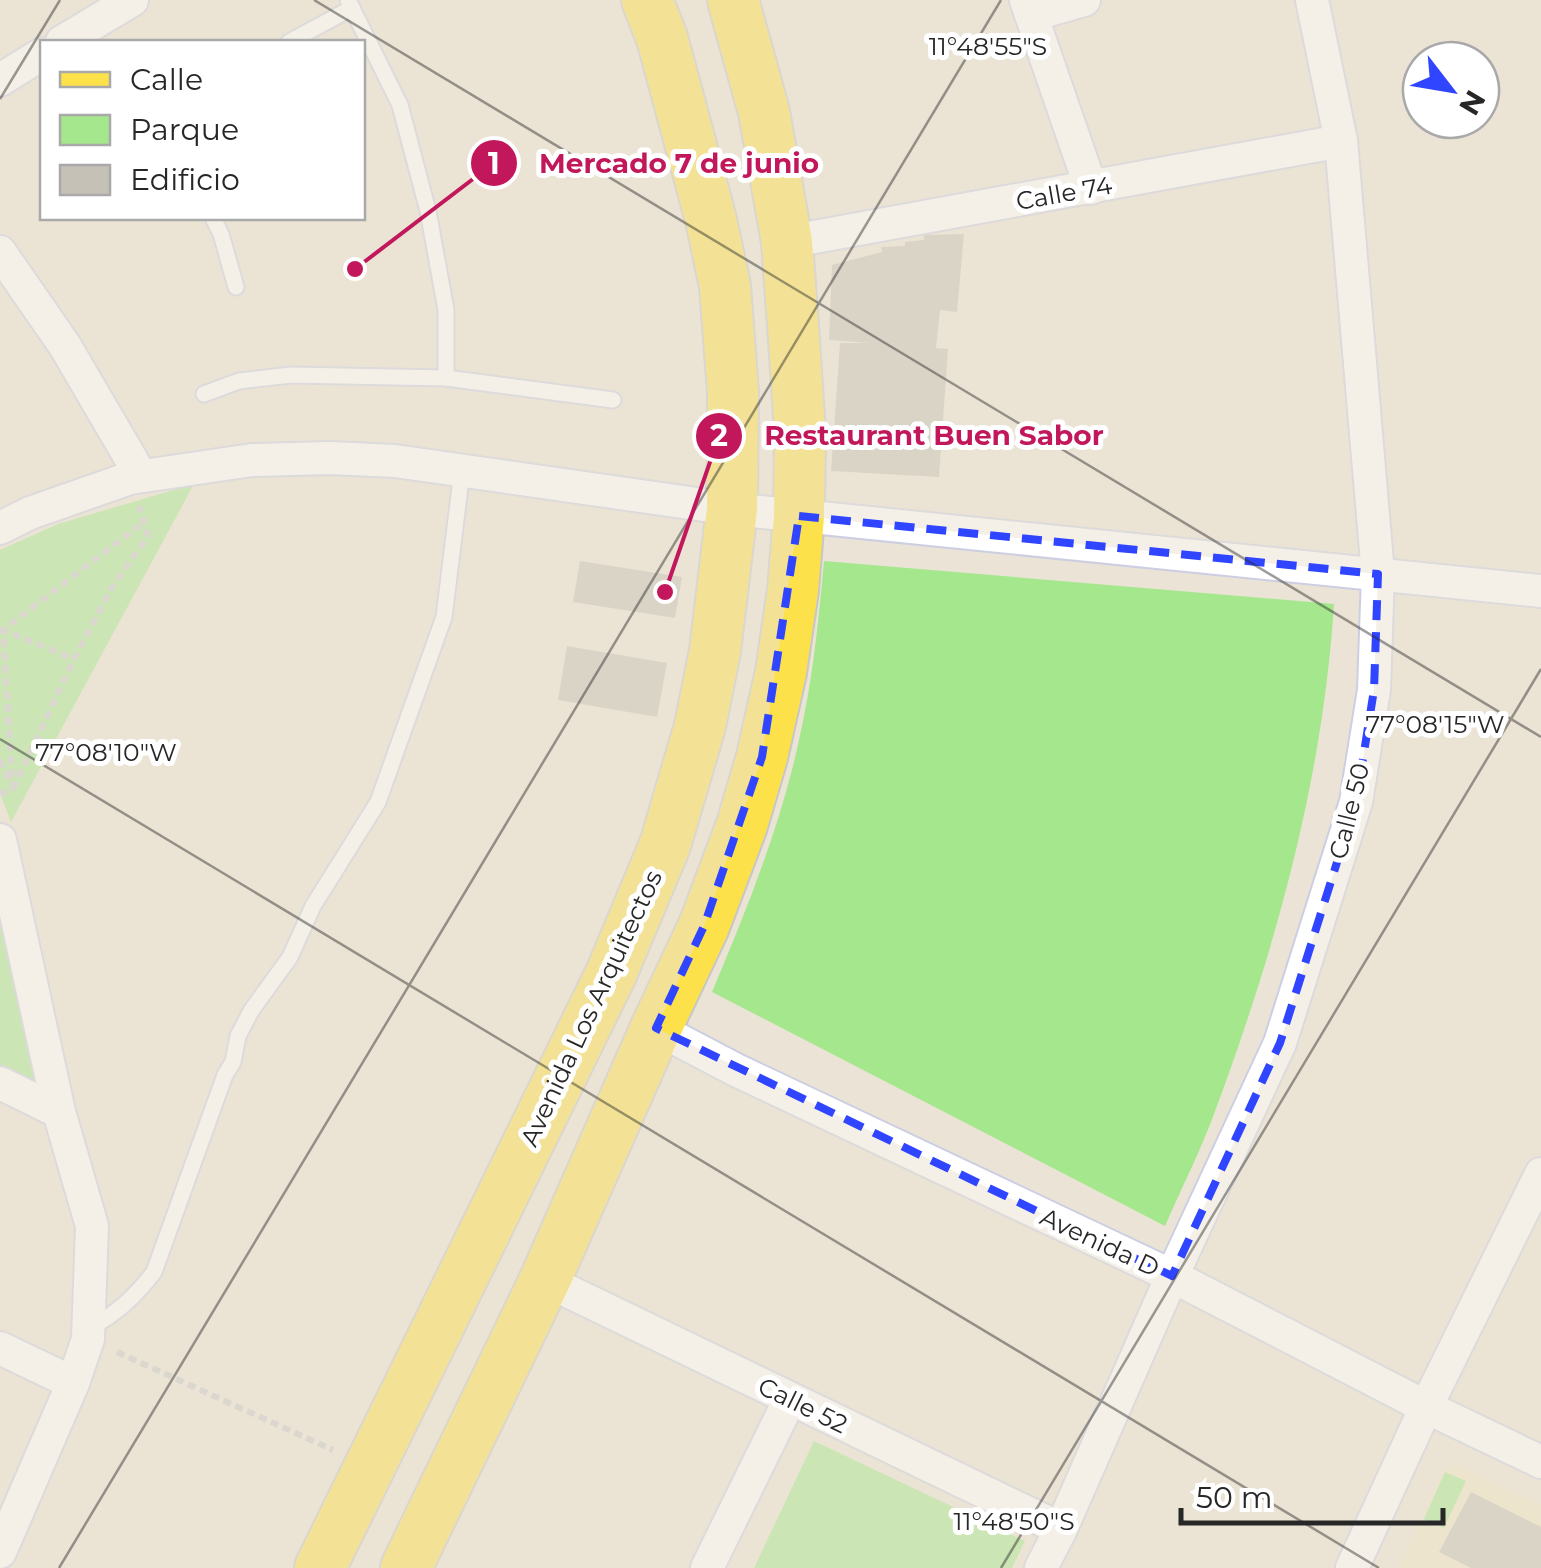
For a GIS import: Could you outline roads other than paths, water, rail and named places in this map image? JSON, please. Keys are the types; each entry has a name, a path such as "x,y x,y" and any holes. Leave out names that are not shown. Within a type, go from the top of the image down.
{"main road":[{"name":"Avenida Los Arquitectos","path":"320,1568 611,974 665,846 700,726 716,652 732,508 733,392 725,286 712,220 667,56 647,0"},
{"path":"406,1568 545,1280 704,926 762,757 784,656 799,516 800,433 786,242 764,112 733,0"}],"street":[{"path":"65,40 132,0"},
{"path":"1084,0 1029,8 1091,188"},
{"name":"Calle 50","path":"1041,1568 1280,1043 1356,802 1374,690 1378,574 1341,141 1312,0"},
{"path":"0,80 40,55"},
{"name":"Calle 74","path":"786,242 1341,141"},
{"path":"0,252 66,346 141,476"},
{"path":"0,528 30,513 130,478 252,460 330,458 395,461 799,516 1541,591"},
{"path":"0,840 59,1112 92,1226 88,1334 73,1384 0,1552"},
{"name":"Avenida D","path":"656,1028 736,1070 1172,1276 1541,1462"},
{"path":"0,1083 59,1112"},
{"path":"1352,1568 1541,1174"},
{"name":"Calle 52","path":"545,1280 1060,1530"},
{"path":"0,1348 73,1384"},
{"path":"708,1568 790,1399"}],"lane":[{"path":"292,40 350,4 400,105 428,210 446,310 446,378"},
{"path":"214,220 236,287"},
{"path":"204,394 238,381 291,375 446,378 613,400"},
{"path":"88,1334 117,1313 154,1272 233,1062 238,1036 290,957 313,906 378,802 444,618 462,470"}],"place":[{"name":"Mercado 7 de junio","path":"355,269"},
{"name":"Restaurant Buen Sabor","path":"665,592"}]}
